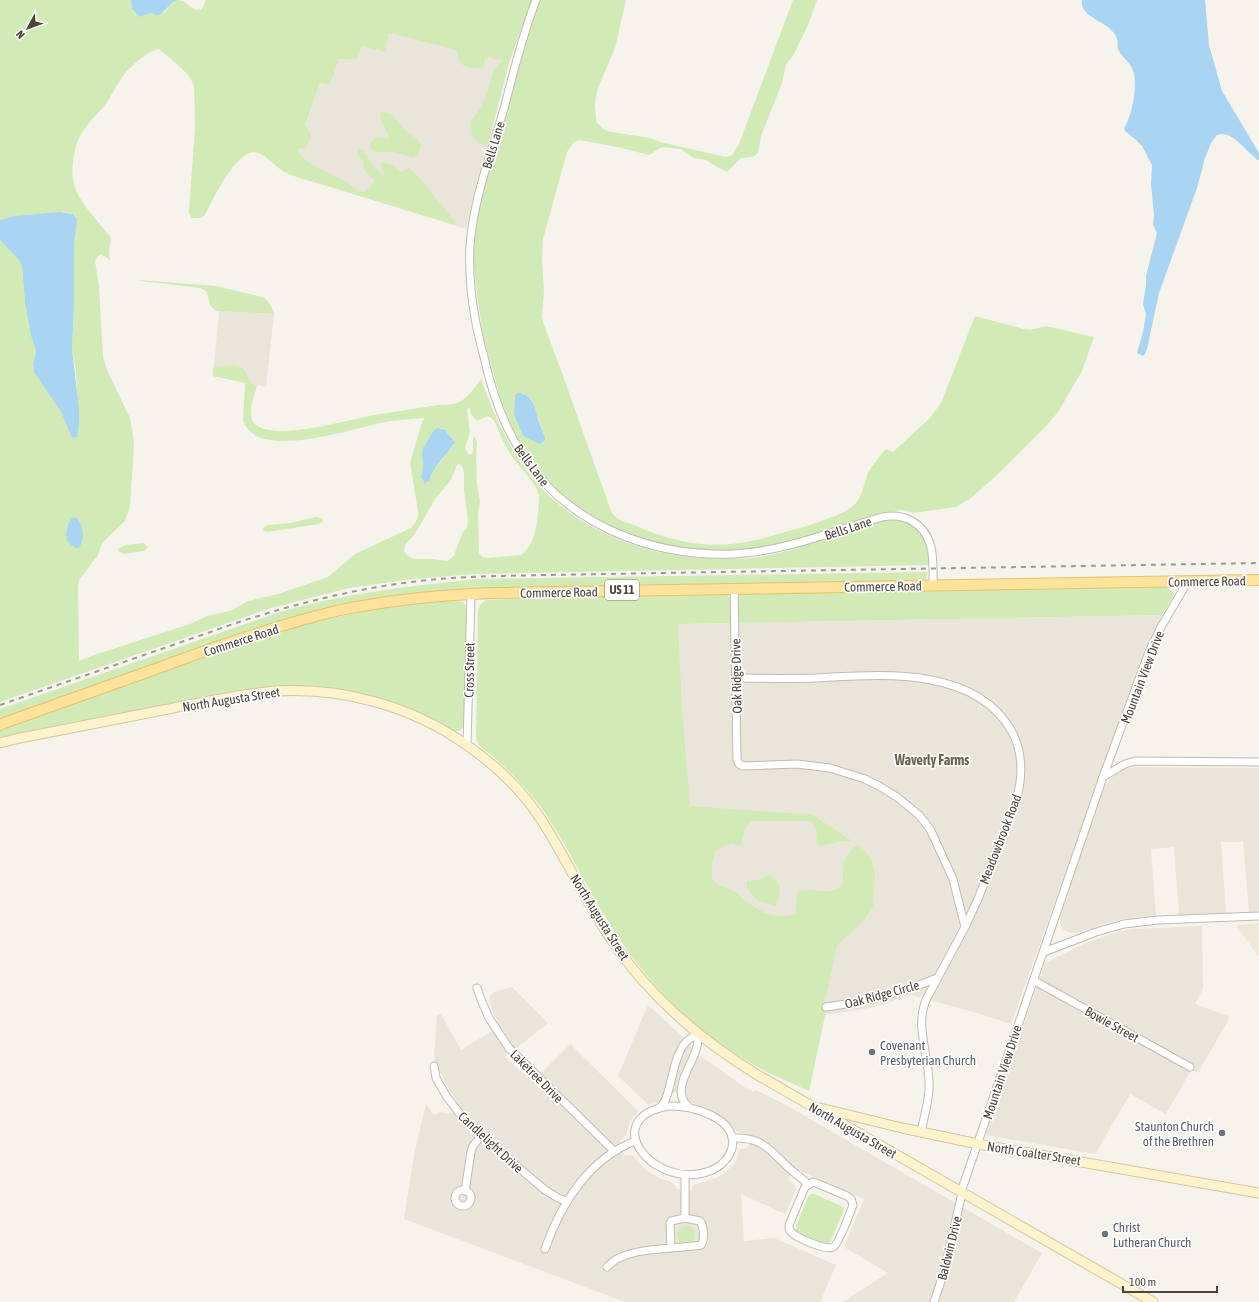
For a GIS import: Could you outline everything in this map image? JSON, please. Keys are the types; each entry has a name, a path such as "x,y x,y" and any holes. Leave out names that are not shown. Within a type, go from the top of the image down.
{"main road":[{"name":"Commerce Road","path":"1,724 215,648 311,617 389,602 470,594 734,588 1259,580"},
{"name":"North Augusta Street","path":"0,743 227,698 262,693 296,691 345,695 389,706 409,713 434,725 467,745 489,761 527,800 543,823 612,941 647,985 683,1022 736,1062 810,1106 1153,1302"},
{"name":"North Augusta Street","path":"0,739 20,738"},
{"name":"North Coalter Street","path":"810,1106 890,1126 978,1144 1259,1193"}],"street":[{"name":"Bells Lane","path":"536,0 517,54 505,104 481,186 473,222 470,253 474,305 486,367 503,417 513,439 526,459 556,495 574,509 598,524 613,532 632,539 678,551 719,554 758,552 792,545 882,517 894,516 906,518 919,526 927,534 932,553 933,585"},
{"name":"Mountain View Drive","path":"962,1192 1103,777 1149,652 1161,627 1188,581"},
{"name":"Oak Ridge Drive","path":"734,588 737,760 739,764 743,766 797,764 830,768 865,779 880,786 897,797 919,815 930,829 953,879 965,928"},
{"name":"Cross Street","path":"467,745 470,594"},
{"name":"Meadowbrook Road","path":"736,678 800,678 880,675 917,678 943,683 964,690 985,701 997,712 1011,731 1018,746 1021,765 1020,787 1015,805 965,928 937,978 925,1002 922,1012 922,1027 929,1070 929,1085 921,1132"},
{"path":"1103,777 1124,764 1135,761 1259,762"},
{"path":"1044,952 1096,932 1124,924 1158,920 1259,916"},
{"name":"Oak Ridge Circle","path":"826,1007 874,999 904,991 937,978"},
{"name":"Bowie Street","path":"1033,980 1190,1067"},
{"name":"Laketree Drive","path":"477,988 488,1018 509,1048 614,1151"},
{"path":"689,1107 685,1104 681,1096 681,1091 689,1065 696,1050 698,1034"},
{"path":"659,1108 666,1100 677,1058 686,1042 698,1034"},
{"name":"Candlelight Drive","path":"434,1066 436,1078 447,1097 460,1114 481,1136 545,1190 566,1201"},
{"path":"675,1106 689,1107 708,1114 721,1122 730,1131 732,1138 730,1152 726,1160 719,1166 708,1172 685,1176 669,1172 658,1166 644,1155 635,1141 635,1128 639,1120 648,1112 659,1108 675,1106"},
{"path":"465,1191 471,1152 473,1146 481,1136"},
{"path":"732,1138 746,1138 763,1144 790,1170 801,1176 808,1184"},
{"path":"546,1249 558,1217 566,1201 586,1176 614,1151 635,1141"},
{"path":"685,1176 685,1218"},
{"path":"812,1182 816,1183 852,1199 853,1205 837,1243 832,1247 825,1248 793,1234 790,1230 789,1226 792,1218 808,1184 812,1182"},
{"name":"Baldwin Drive","path":"934,1302 944,1272 962,1192"},
{"path":"606,1267 618,1258 626,1255 702,1244 702,1223 699,1220 685,1218 675,1219 670,1224 671,1248"}],"shaded area":[{"path":"389,33 509,63 466,229 289,174 320,83 330,85 339,59 362,46 385,52"},
{"path":"219,311 274,314 266,387 213,376"},
{"path":"1162,615 1147,646 1011,1024 912,995 870,1008 825,1015 809,1091 767,1072 739,1056 697,1026 667,999 626,949 678,624"},
{"path":"1136,767 1259,768 1259,911 1249,912 1243,842 1221,842 1226,914 1179,915 1174,847 1151,849 1156,916 1123,919 1077,933 1070,933 1063,929 1060,922 1060,916 1102,789 1114,775 1125,769"},
{"path":"1259,923 1259,957 1236,925"},
{"path":"1202,926 1203,989 1195,1004 1230,1017 1198,1073 1191,1070 1166,1114 1130,1094 1095,1154 985,1135 1045,963 1086,943 1118,932 1133,929"},
{"path":"512,987 548,1023 505,1057 532,1082 570,1044 638,1111 630,1121 626,1136 620,1141 624,1155 632,1155 646,1170 659,1178 671,1182 677,1189 691,1190 693,1185 716,1178 725,1173 736,1161 740,1149 747,1148 753,1136 736,1131 721,1116 690,1102 687,1098 686,1092 663,1093 659,1102 649,1105 618,1076 648,1005 684,1038 700,1056 746,1088 754,1092 756,1090 786,1105 1042,1253 1014,1302 843,1302 888,1273 844,1247 864,1199 796,1169 788,1180 795,1185 796,1190 785,1214 741,1194 744,1241 774,1238 836,1265 820,1302 625,1302 404,1219 414,1155 426,1104 434,1115 441,1112 448,1114 460,1106 443,1079 434,1058 437,1016 441,1014 461,1050 500,1026 489,998 492,993"}],"green space":[{"path":"0,0 131,0 132,9 140,17 151,13 164,13 173,2 179,0 195,9 201,10 206,0 532,0 509,63 487,147 472,136 471,124 481,107 489,88 493,72 502,61 485,57 484,67 481,69 470,67 462,64 456,50 389,33 385,52 362,46 357,59 339,59 330,85 320,83 305,126 309,131 310,139 306,148 298,149 298,151 301,156 312,164 362,192 365,192 374,182 364,170 363,161 358,156 357,153 360,149 364,151 373,166 383,175 385,173 380,165 382,162 392,165 402,172 409,168 417,175 459,226 286,173 258,153 250,153 242,157 234,165 213,198 205,215 201,218 192,218 189,211 195,128 194,86 184,70 159,49 154,50 144,56 128,70 105,105 84,129 77,142 74,153 72,170 73,180 75,188 83,203 111,238 109,251 110,260 101,254 95,261 99,287 103,357 107,370 130,418 134,445 130,507 125,521 102,543 98,555 79,580 79,661 190,624 207,616 230,611 248,601 278,594 328,577 355,554 411,528 417,520 418,511 410,463 422,422 425,418 380,423 333,435 314,438 279,441 264,439 252,433 243,421 245,383 213,376 213,368 231,365 241,367 248,376 249,383 257,385 251,409 254,423 264,429 278,431 315,428 369,416 438,405 454,404 462,401 475,388 481,378 494,413 505,435 517,457 540,487 559,505 581,520 604,533 653,551 678,556 704,558 754,558 791,550 884,520 894,520 903,521 910,524 921,535 927,549 929,565 473,574 405,580 349,588 268,609 0,702 0,240 19,260 22,266 25,303 31,336 36,351 33,369 61,412 71,436 79,423 76,372 72,349 76,217 73,214 65,212 14,216 0,220","holes":["470,408 471,414 477,421 488,416 491,418 497,426 511,455 538,491 538,511 534,536 527,550 521,555 489,558 483,557 479,553 478,515 480,501 477,484 477,442 474,436 473,452 469,455 465,448 470,432 467,409","441,428 454,440 454,444 433,471 428,483 421,475 423,467 423,448 434,430","460,464 463,468 464,474 464,490 468,521 467,528 463,532 454,555 447,561 414,559 407,555 404,551 405,545 415,534 435,499 451,480 457,465"]},
{"path":"540,0 626,0 615,48 597,90 595,105 597,123 605,130 612,132 650,138 660,142 726,157 732,155 739,144 793,0 817,0 808,25 794,54 786,65 782,83 761,136 758,153 753,157 741,158 727,172 706,160 694,158 680,149 662,147 649,155 579,140 574,142 567,152 543,239 542,260 544,292 542,317 611,511 616,517 661,536 684,542 719,545 749,542 766,538 800,528 848,510 859,499 868,473 886,449 893,452 929,419 941,403 975,316 1024,329 1030,330 1046,326 1094,337 1082,371 1058,412 997,475 971,498 956,507 913,513 904,510 883,512 774,546 730,551 701,551 654,544 617,531 583,512 569,502 555,489 524,448 512,427 502,404 483,335 474,267 473,244 481,192 528,29","holes":["523,393 532,400 545,437 523,435 514,415 515,395"]},
{"path":"383,112 394,116 405,130 418,140 421,145 418,155 413,158 394,152 380,152 372,150 370,145 374,138 379,137 388,139 389,137 380,118 381,113"},
{"path":"139,280 216,286 258,296 265,298 271,306 274,314 216,311 210,305 207,292 201,288"},
{"path":"316,517 322,518 323,521 319,524 267,532 263,530 264,527 268,525 290,523"},
{"path":"143,543 148,547 144,551 123,554 118,551 119,548 126,545"},
{"path":"928,572 926,578 922,582 413,595 189,653 0,719 0,709 277,613 327,600 377,591 478,579"},
{"path":"1165,586 1171,590 1174,595 1162,615 737,623 737,597 743,593"},
{"path":"726,594 731,601 732,623 678,624 682,709 690,806 813,815 852,841 842,841 821,846 818,845 816,828 813,823 809,821 752,821 749,823 743,835 741,846 731,843 716,850 712,863 712,879 719,885 734,891 749,904 767,914 788,916 796,914 797,892 807,890 830,891 841,886 845,858 858,844 871,858 875,873 873,906 864,920 837,946 825,1002 825,1015 809,1091 756,1066 719,1043 681,1012 664,995 633,958 619,938 558,833 540,806 510,772 480,746 476,739 478,610 481,604 486,600 583,596"},
{"path":"454,600 463,602 467,613 464,723 462,728 458,731 454,731 421,714 310,688 0,737 0,730 11,725 201,657 304,624 386,607"},
{"path":"767,875 776,880 780,891 777,904 774,906 757,900 747,889 747,881 759,880"},
{"path":"811,1194 815,1194 843,1207 843,1212 828,1244 824,1244 796,1231 796,1226 808,1197"},
{"path":"686,1226 690,1227 694,1231 694,1239 690,1243 686,1244 682,1243 678,1239 677,1235 678,1231 682,1227"}],"water":[{"path":"131,0 179,0 173,2 161,14 157,15 151,13 140,17 132,9"},
{"path":"1082,0 1205,0 1209,45 1222,91 1259,153 1258,160 1234,138 1228,135 1217,135 1211,143 1205,158 1197,188 1159,293 1147,349 1143,356 1137,353 1146,314 1143,304 1146,276 1157,233 1153,224 1154,215 1151,184 1152,165 1142,146 1125,131 1124,128 1130,116 1134,99 1135,82 1132,68 1118,50 1118,40 1114,34 1108,27 1093,18 1084,10"},
{"path":"60,212 73,214 77,219 74,245 74,308 72,349 79,409 79,424 77,437 74,438 71,436 61,412 34,372 33,365 36,351 31,336 25,303 22,266 19,260 0,240 0,220 14,216"},
{"path":"518,393 531,399 535,407 545,437 545,440 540,444 523,435 514,415 515,395"},
{"path":"438,428 445,430 455,442 437,465 429,481 425,483 421,477 423,467 423,448 434,430"},
{"path":"75,517 80,523 83,533 82,543 77,549 69,543 66,537 69,522"}],"railway":[{"path":"0,705 261,615 351,592 435,579 513,576 1259,563"}],"place":[{"name":"Covenant Presbyterian Church","path":"872,1052"},
{"name":"Staunton Church of the Brethren","path":"1222,1133"},
{"name":"Christ Lutheran Church","path":"1105,1234"}],"district":[{"name":"Waverly Farms","path":"932,760"}]}
